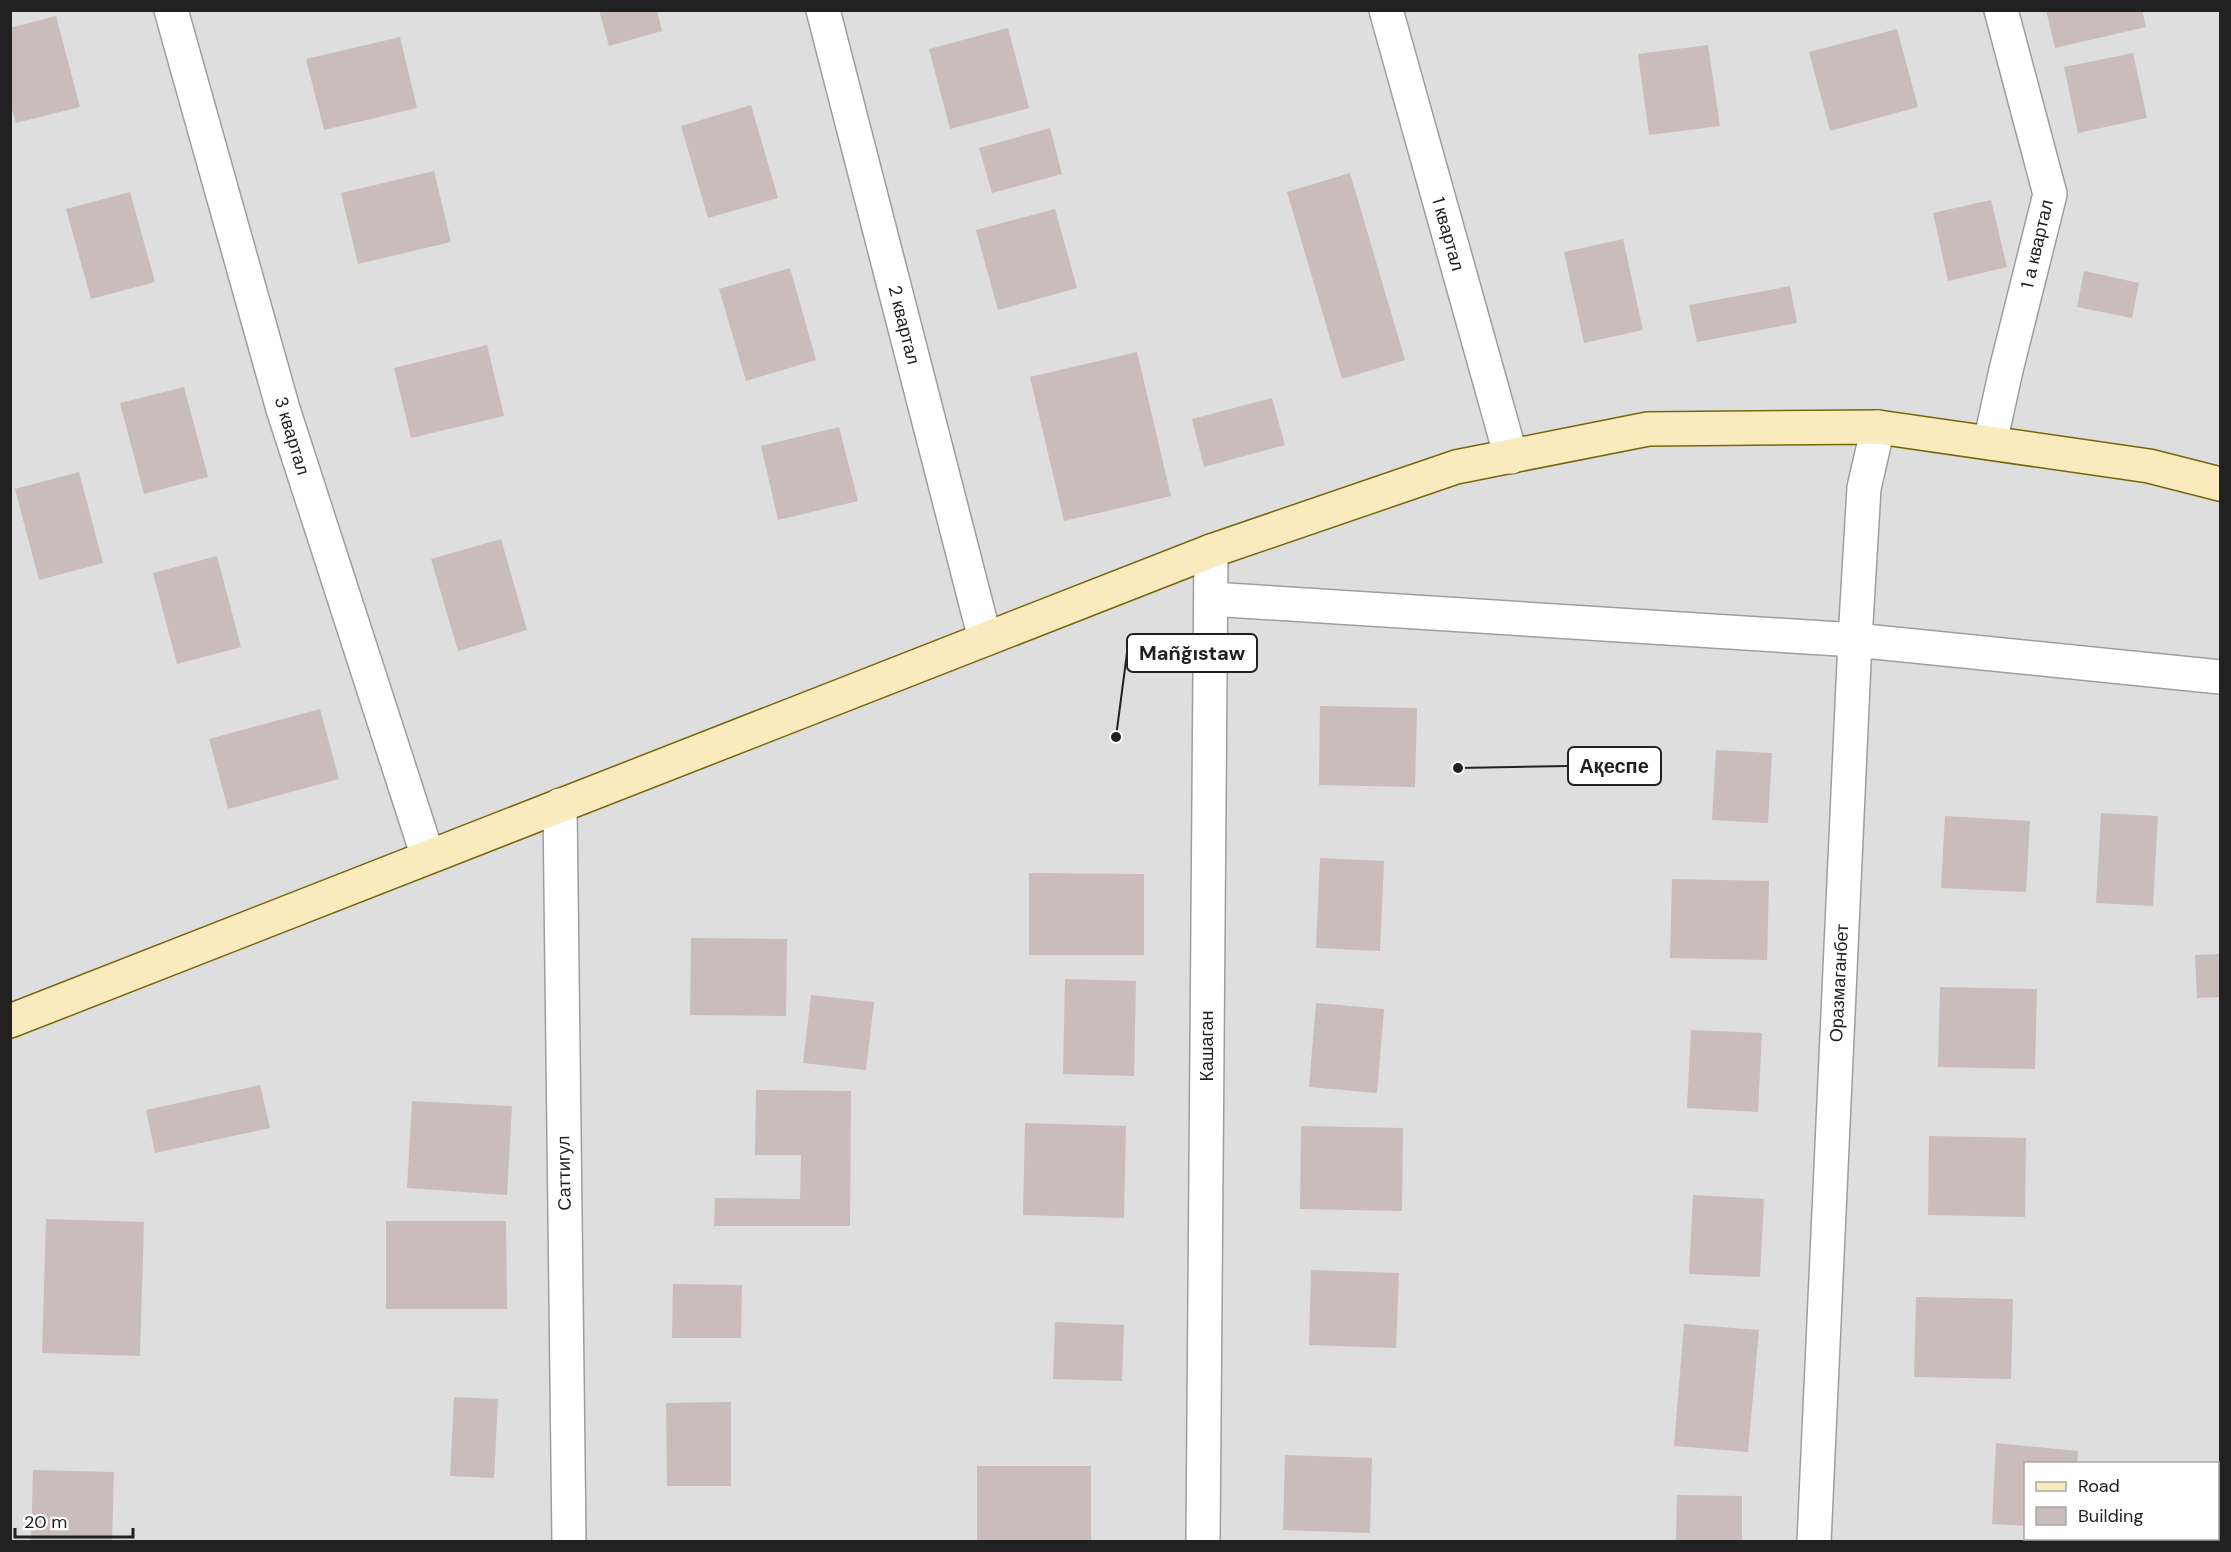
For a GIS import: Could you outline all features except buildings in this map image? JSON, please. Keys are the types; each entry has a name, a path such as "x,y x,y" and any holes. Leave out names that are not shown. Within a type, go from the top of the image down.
{"main road":[{"path":"10,1021 1211,551 1456,468 1648,429 1878,427 2149,466 2220,484"}],"street":[{"name":"3 квартал","path":"171,10 283,409 428,857"},
{"name":"2 квартал","path":"823,10 985,639"},
{"name":"1 квартал","path":"1386,10 1511,457"},
{"name":"1 а квартал","path":"1990,443 2050,194 2001,10"},
{"name":"Оразмаганбет","path":"1814,1542 1855,640 1864,488 1878,427"},
{"name":"Кашаган","path":"1203,1542 1211,551"},
{"path":"1211,599 1855,640 2220,677"},
{"name":"Саттигул","path":"560,805 569,1542"}],"shaded area":[{"path":"11,11 2220,11 2220,1541 11,1542"}],"place":[{"name":"Mañğıstaw","path":"1116,737"},
{"name":"Ақеспе","path":"1458,768"}]}
